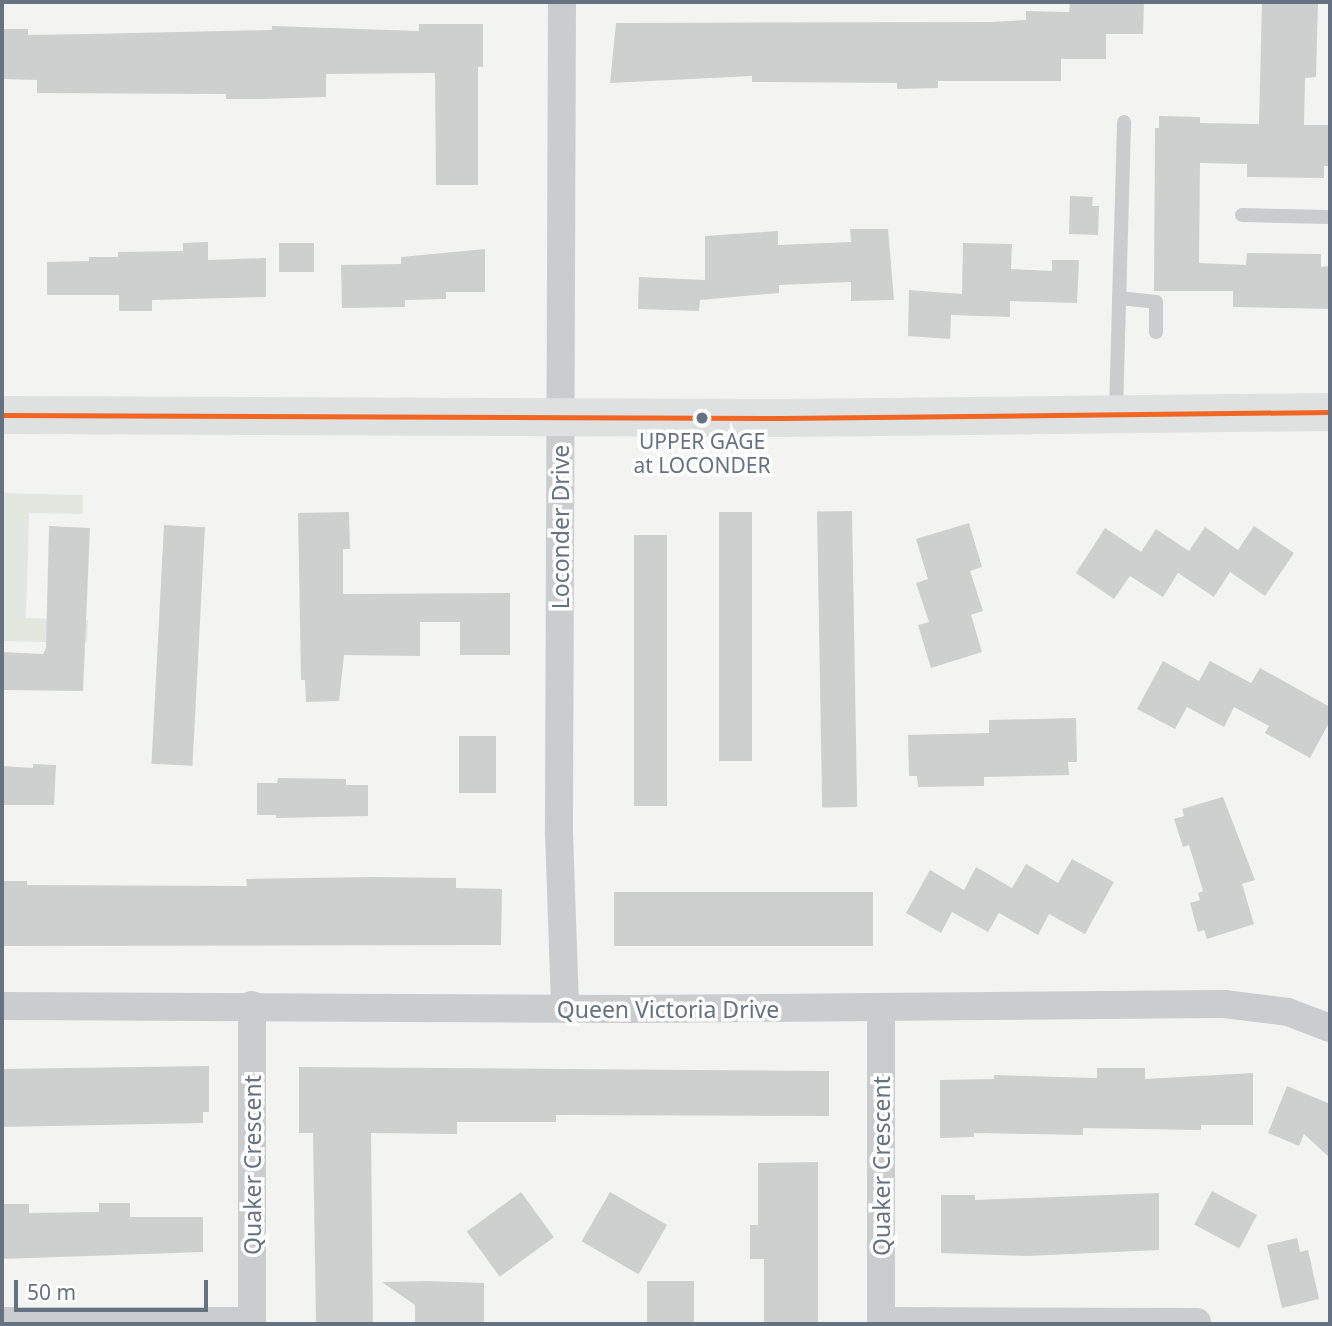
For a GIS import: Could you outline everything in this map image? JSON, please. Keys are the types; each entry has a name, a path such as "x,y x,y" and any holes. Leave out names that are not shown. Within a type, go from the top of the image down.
{"main road":[{"path":"2,415 560,415 782,418 1115,412 1330,412"}],"street":[{"name":"Loconder Drive","path":"562,2 559,832 565,1009"},
{"name":"Queen Victoria Drive","path":"2,1006 881,1009 1224,1004 1288,1012 1330,1028"},
{"name":"Quaker Crescent","path":"252,1005 252,1323"},
{"name":"Quaker Crescent","path":"881,1009 881,1323"},
{"path":"2,1321 252,1323"},
{"path":"881,1323 1197,1322"}],"lane":[{"path":"1115,412 1124,122"},
{"path":"1242,215 1330,217"},
{"path":"1119,298 1156,302 1156,332"}],"shaded area":[{"path":"2,493 83,495 83,514 29,513 26,618 88,620 87,643 2,641"}],"building":[{"path":"1070,2 1144,2 1143,34 1106,34 1106,59 1061,59 1061,81 938,81 938,88 897,89 897,83 752,82 752,76 610,83 616,23 991,22 1026,20 1026,11 1069,12"},
{"path":"1262,2 1318,3 1316,77 1305,78 1304,125 1330,125 1330,166 1324,166 1324,178 1247,177 1247,164 1200,163 1199,263 1246,265 1247,253 1321,254 1321,267 1330,266 1330,309 1233,307 1233,291 1154,291 1155,128 1159,128 1159,116 1200,117 1200,123 1259,124"},
{"path":"419,24 483,24 483,67 478,67 478,185 436,185 435,73 326,74 326,97 264,99 226,99 226,94 37,93 37,80 2,79 2,29 28,29 28,35 272,30 272,26 419,31"},
{"path":"1070,196 1093,197 1092,206 1099,206 1098,235 1069,234"},
{"path":"850,229 888,229 894,300 851,301 851,282 779,285 779,293 700,300 699,311 638,309 639,277 705,280 705,236 778,231 778,245 851,242"},
{"path":"208,242 208,260 266,258 266,297 152,300 152,311 119,311 119,295 47,295 47,262 118,257 118,252 183,251 183,243"},
{"path":"279,243 314,243 314,272 279,272"},
{"path":"963,243 1012,244 1011,269 1052,271 1052,260 1079,260 1077,303 1010,301 1010,317 951,315 950,339 908,336 909,290 962,294"},
{"path":"485,249 485,292 446,292 446,299 405,300 405,307 342,308 341,265 401,264 401,257"},
{"path":"852,511 857,807 822,808 817,512"},
{"path":"349,512 350,549 343,549 343,594 510,593 510,655 460,655 460,622 420,622 420,656 344,655 339,701 306,702 305,680 301,680 298,513"},
{"path":"719,512 752,512 752,761 719,761"},
{"path":"969,523 982,567 970,571 983,611 971,615 982,652 931,668 918,625 929,622 916,583 928,579 916,539"},
{"path":"164,525 205,527 192,766 151,764"},
{"path":"49,526 90,528 83,691 2,690 2,652 43,654 46,648"},
{"path":"1254,526 1294,553 1265,596 1230,572 1214,597 1178,573 1163,597 1130,576 1114,599 1076,573 1105,528 1141,552 1156,529 1189,551 1205,527 1238,550"},
{"path":"634,535 667,535 667,806 634,806"},
{"path":"1163,661 1199,681 1210,661 1251,683 1260,668 1330,707 1330,721 1310,758 1265,733 1269,726 1234,707 1224,727 1187,707 1175,729 1137,709"},
{"path":"1076,718 1077,762 1068,762 1069,775 984,777 984,786 918,787 917,776 909,776 908,735 989,733 989,720"},
{"path":"459,736 496,736 496,793 459,793"},
{"path":"33,764 56,765 54,805 2,805 2,766 33,768"},
{"path":"278,778 346,779 346,785 368,785 368,816 276,818 276,815 257,815 257,783 277,783"},
{"path":"1223,797 1255,880 1242,884 1254,924 1207,939 1204,930 1198,932 1190,903 1200,900 1198,893 1203,891 1189,845 1183,847 1174,819 1184,816 1182,809"},
{"path":"1072,859 1114,882 1085,934 1049,914 1038,935 999,913 988,932 952,912 941,933 906,913 930,870 964,890 976,867 1012,888 1026,864 1058,883"},
{"path":"456,878 456,888 502,889 501,945 2,946 2,881 27,881 27,885 247,886 246,879"},
{"path":"614,892 873,892 873,946 614,946"},
{"path":"209,1066 209,1112 203,1112 203,1123 2,1127 2,1069"},
{"path":"299,1067 829,1071 829,1116 556,1115 556,1122 457,1122 457,1134 371,1133 373,1324 316,1324 313,1133 299,1133"},
{"path":"1097,1068 1145,1068 1145,1079 1253,1073 1253,1125 1201,1125 1201,1130 1083,1128 1083,1135 974,1133 974,1137 940,1138 940,1080 994,1079 994,1075 1097,1078"},
{"path":"1287,1086 1330,1104 1330,1158 1304,1134 1299,1146 1268,1133"},
{"path":"818,1162 818,1324 764,1324 764,1259 750,1259 750,1225 758,1225 758,1163"},
{"path":"1212,1191 1257,1215 1239,1248 1194,1225"},
{"path":"521,1192 554,1237 500,1277 467,1231"},
{"path":"610,1192 667,1225 639,1274 582,1241"},
{"path":"1159,1193 1159,1250 1027,1256 941,1253 941,1195 975,1195 975,1200"},
{"path":"99,1203 130,1203 130,1217 203,1217 203,1252 2,1259 2,1204 29,1204 29,1213 99,1212"},
{"path":"1297,1238 1300,1252 1308,1250 1319,1299 1282,1308 1267,1245"},
{"path":"647,1281 694,1281 694,1324 647,1324"},
{"path":"382,1282 484,1283 484,1324 415,1324 415,1305"}],"transit line":[{"path":"2,415 782,418 1330,412"}],"place":[{"name":"UPPER GAGE at LOCONDER","path":"702,418"}]}
